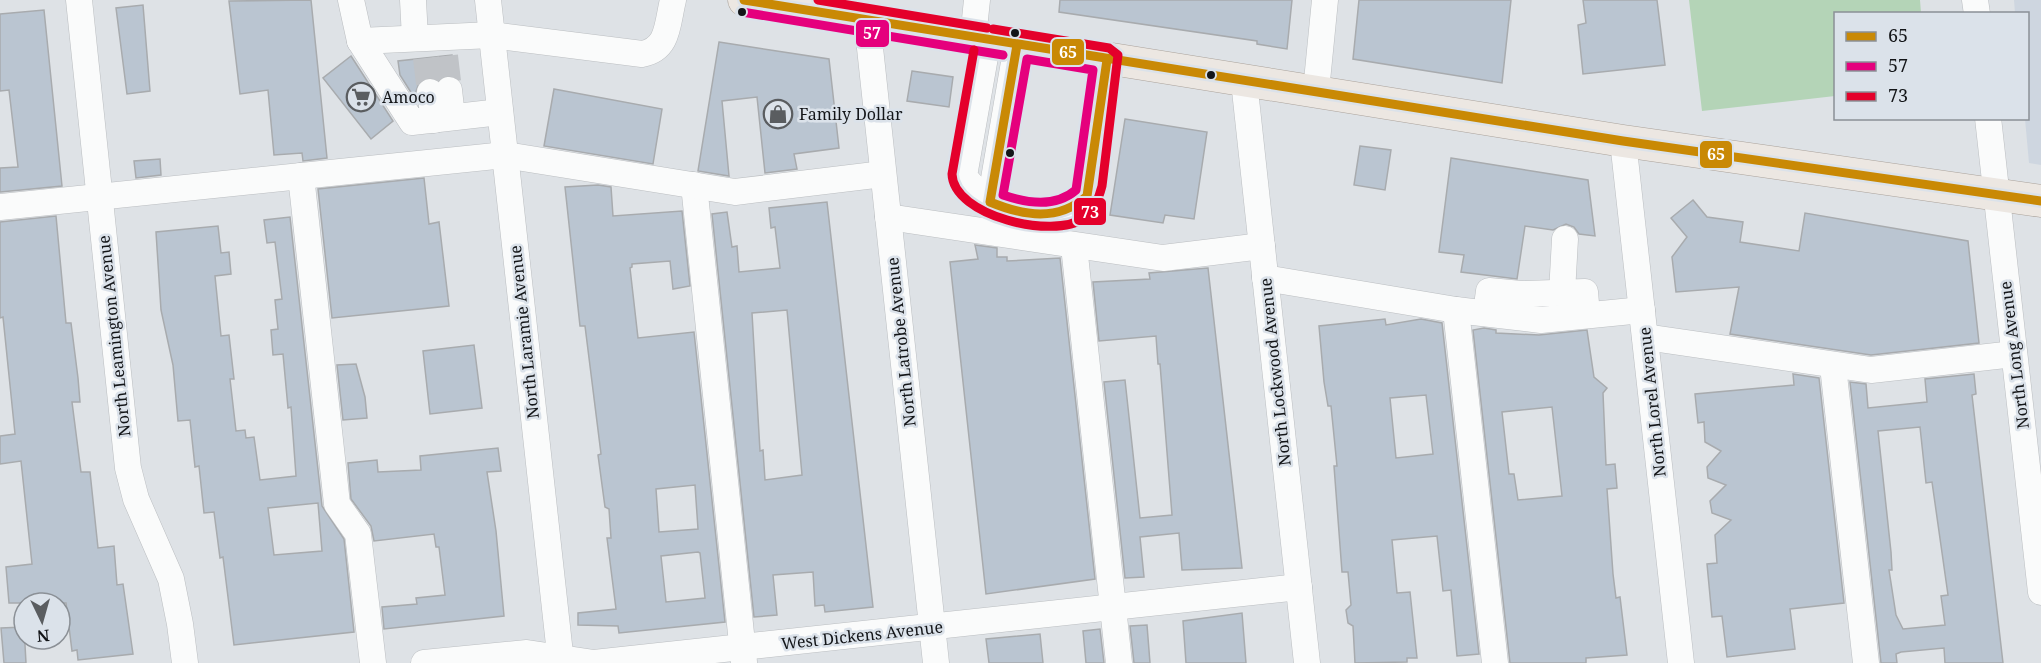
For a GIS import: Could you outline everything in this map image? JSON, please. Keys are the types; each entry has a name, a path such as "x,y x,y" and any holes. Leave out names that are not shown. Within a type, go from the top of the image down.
{"main road":[{"path":"749,0 1107,60 1623,141 2041,201"}],"street":[{"name":"North Leamington Avenue","path":"79,0 128,468 136,499 171,579 180,624 184,663"},
{"path":"351,0 360,41 412,122 500,112"},
{"path":"413,0 431,45"},
{"name":"North Laramie Avenue","path":"488,0 560,660"},
{"path":"360,41 431,45 492,35 642,54 655,51 661,46 674,0"},
{"path":"976,0 993,41 964,177 990,202 1011,212 1062,214 1077,208 1087,196 1107,60"},
{"path":"1316,91 1325,0"},
{"name":"North Latrobe Avenue","path":"867,20 936,663"},
{"name":"North Lockwood Avenue","path":"1244,81 1307,663"},
{"path":"439,91 443,118"},
{"name":"North Long Avenue","path":"1988,120 2041,592"},
{"name":"North Lorel Avenue","path":"1623,141 1681,663"},
{"path":"0,207 505,155 735,192 883,174"},
{"path":"301,176 337,504 358,534 373,663"},
{"path":"694,185 744,655"},
{"path":"888,217 1162,258 1262,246"},
{"path":"1562,293 1565,239"},
{"path":"1074,246 1119,663"},
{"path":"1265,278 1456,310 1541,320 1642,310"},
{"path":"1486,313 1489,291 1585,292 1587,315"},
{"path":"1456,310 1495,663"},
{"path":"1645,337 1871,370 2014,354"},
{"path":"1833,366 1866,663"},
{"name":"West Dickens Avenue","path":"424,663 520,653 594,663 744,655 932,627 1299,588"}],"shaded area":[{"path":"2014,0 2041,0 2041,165 2029,163 2025,120 2029,120 2029,12 2015,12"}],"green space":[{"path":"1689,0 1920,0 1921,12 1834,12 1834,96 1702,111"}],"building":[{"path":"311,0 327,158 303,161 302,153 274,155 268,90 240,94 229,1"},
{"path":"1060,0 1292,0 1287,49 1257,44 1257,41 1059,12"},
{"path":"1359,0 1511,0 1502,83 1353,59"},
{"path":"1583,0 1657,0 1665,65 1583,74 1578,25 1586,23"},
{"path":"143,5 150,91 127,94 116,8"},
{"path":"44,10 62,186 0,192 0,168 18,167 9,90 0,91 0,14"},
{"path":"719,42 829,59 839,148 794,154 797,169 765,173 757,97 722,101 729,176 698,171"},
{"name":"Amoco","path":"452,55 454,76 447,75 438,80 427,77 420,81 415,94 412,94 400,75 398,61"},
{"name":"Amoco","path":"351,56 393,121 371,139 323,78"},
{"path":"912,71 953,77 949,107 907,101"},
{"path":"554,89 662,109 653,164 544,146"},
{"path":"1125,119 1207,132 1194,219 1165,215 1163,223 1110,215"},
{"path":"1360,146 1391,150 1385,190 1354,185"},
{"path":"1451,158 1588,180 1595,236 1579,234 1574,227 1566,224 1553,230 1525,226 1517,279 1461,272 1464,255 1439,252"},
{"path":"160,159 161,175 136,178 134,161"},
{"path":"424,178 429,224 439,222 449,306 332,318 318,189"},
{"path":"598,185 611,187 613,216 682,211 690,286 673,289 670,261 632,264 630,268 638,338 694,332 725,622 619,633 618,626 578,625 578,613 616,609 607,538 611,538 609,509 605,507 598,455 601,454 585,326 580,326 565,187","holes":["695,485 698,529 659,532 656,489","700,553 705,598 666,602 661,556"]},
{"path":"1693,200 1707,217 1743,222 1740,242 1799,251 1805,213 1968,241 1979,343 1871,355 1730,334 1739,287 1676,292 1672,257 1687,237 1671,218"},
{"path":"827,202 873,607 825,612 824,605 815,606 813,572 773,575 777,615 754,617 712,214 727,212 732,247 737,246 739,272 780,268 775,227 771,228 769,208","holes":["787,310 802,475 765,480 763,450 760,451 752,313"]},
{"path":"56,216 66,323 71,323 78,378 80,402 72,402 81,472 90,472 98,548 114,546 117,585 123,584 133,654 78,660 77,650 72,651 72,591 12,591 12,603 9,603 6,567 32,564 21,461 0,464 0,436 15,434 3,317 0,318 0,222"},
{"path":"290,217 322,506 344,539 354,632 234,645 223,557 220,558 214,512 204,513 199,466 195,467 190,420 178,421 173,365 161,310 156,232 218,226 221,253 229,252 231,274 215,276 221,336 229,335 234,379 230,379 236,431 245,430 246,438 254,437 260,480 296,476 291,407 288,408 283,354 273,355 271,330 278,329 275,300 282,299 275,242 267,243 264,220","holes":["318,503 322,551 274,555 268,508"]},
{"path":"975,245 997,248 997,257 1007,257 1007,261 1060,258 1095,579 986,594 950,262 978,259"},
{"path":"1208,268 1242,568 1182,570 1179,533 1140,537 1144,577 1125,578 1104,382 1125,380 1140,518 1172,515 1160,364 1158,364 1156,336 1099,341 1093,282 1150,279 1149,273"},
{"path":"1385,319 1386,325 1421,319 1442,323 1479,654 1457,656 1451,590 1443,591 1437,536 1392,540 1397,593 1410,592 1417,658 1407,658 1407,662 1355,663 1353,626 1348,623 1346,610 1351,605 1348,572 1342,572 1334,466 1337,466 1331,406 1328,406 1324,382 1319,326","holes":["1426,395 1433,454 1396,458 1390,398"]},
{"path":"1484,328 1496,330 1496,333 1539,335 1587,330 1594,377 1607,388 1603,393 1606,465 1615,464 1617,488 1607,489 1613,574 1616,598 1620,597 1627,655 1586,658 1586,663 1510,663 1473,330","holes":["1552,407 1562,496 1518,500 1514,474 1509,474 1502,412"]},
{"path":"474,345 482,408 430,414 423,351"},
{"path":"356,364 365,397 367,418 343,420 337,365"},
{"path":"1793,374 1819,378 1844,603 1790,609 1795,649 1727,657 1722,616 1712,617 1707,564 1717,563 1715,535 1731,520 1712,513 1710,501 1726,485 1708,478 1707,467 1721,451 1705,442 1704,422 1698,423 1695,394 1794,385"},
{"path":"1974,374 1976,394 1972,395 2003,663 1945,663 1944,648 1901,652 1896,654 1897,663 1881,663 1850,382 1866,384 1868,408 1927,402 1925,379","holes":["1920,427 1926,483 1932,482 1948,595 1941,596 1945,625 1903,629 1896,615 1889,570 1892,570 1891,552 1878,431"]},
{"path":"498,448 501,471 487,472 496,531 504,616 384,629 382,607 417,604 416,598 445,595 439,547 436,547 434,534 374,541 371,526 351,499 348,463 377,460 378,472 421,470 420,456"},
{"path":"1242,613 1246,663 1186,663 1183,621"},
{"path":"1147,625 1150,663 1134,663 1130,626"},
{"path":"1,628 12,628 12,651 25,651 26,663 4,663"},
{"path":"1100,629 1104,663 1086,663 1083,631"},
{"path":"1040,634 1043,663 989,663 986,639"}],"tunnel":[{"path":"445,56 449,90"},
{"path":"426,58 430,92"}],"transit line":[{"name":"65","path":"744,0 1623,141 2041,201"},
{"name":"73","path":"818,0 987,28"},
{"name":"57","path":"742,12 1003,55"},
{"name":"73","path":"974,50 952,174 957,189 969,202 1007,220 1029,225 1051,226 1070,224 1084,218 1096,204 1102,186 1118,55 1109,48 993,29"},
{"name":"65","path":"1017,45 990,202 1015,211 1053,213 1064,210 1087,196 1107,60"},
{"name":"57","path":"1027,59 1093,70 1076,190 1068,196 1050,202 1031,202 1003,195 1027,59"}],"place":[{"name":"Amoco","path":"361,97"},
{"name":"Family Dollar","path":"778,114"}]}
